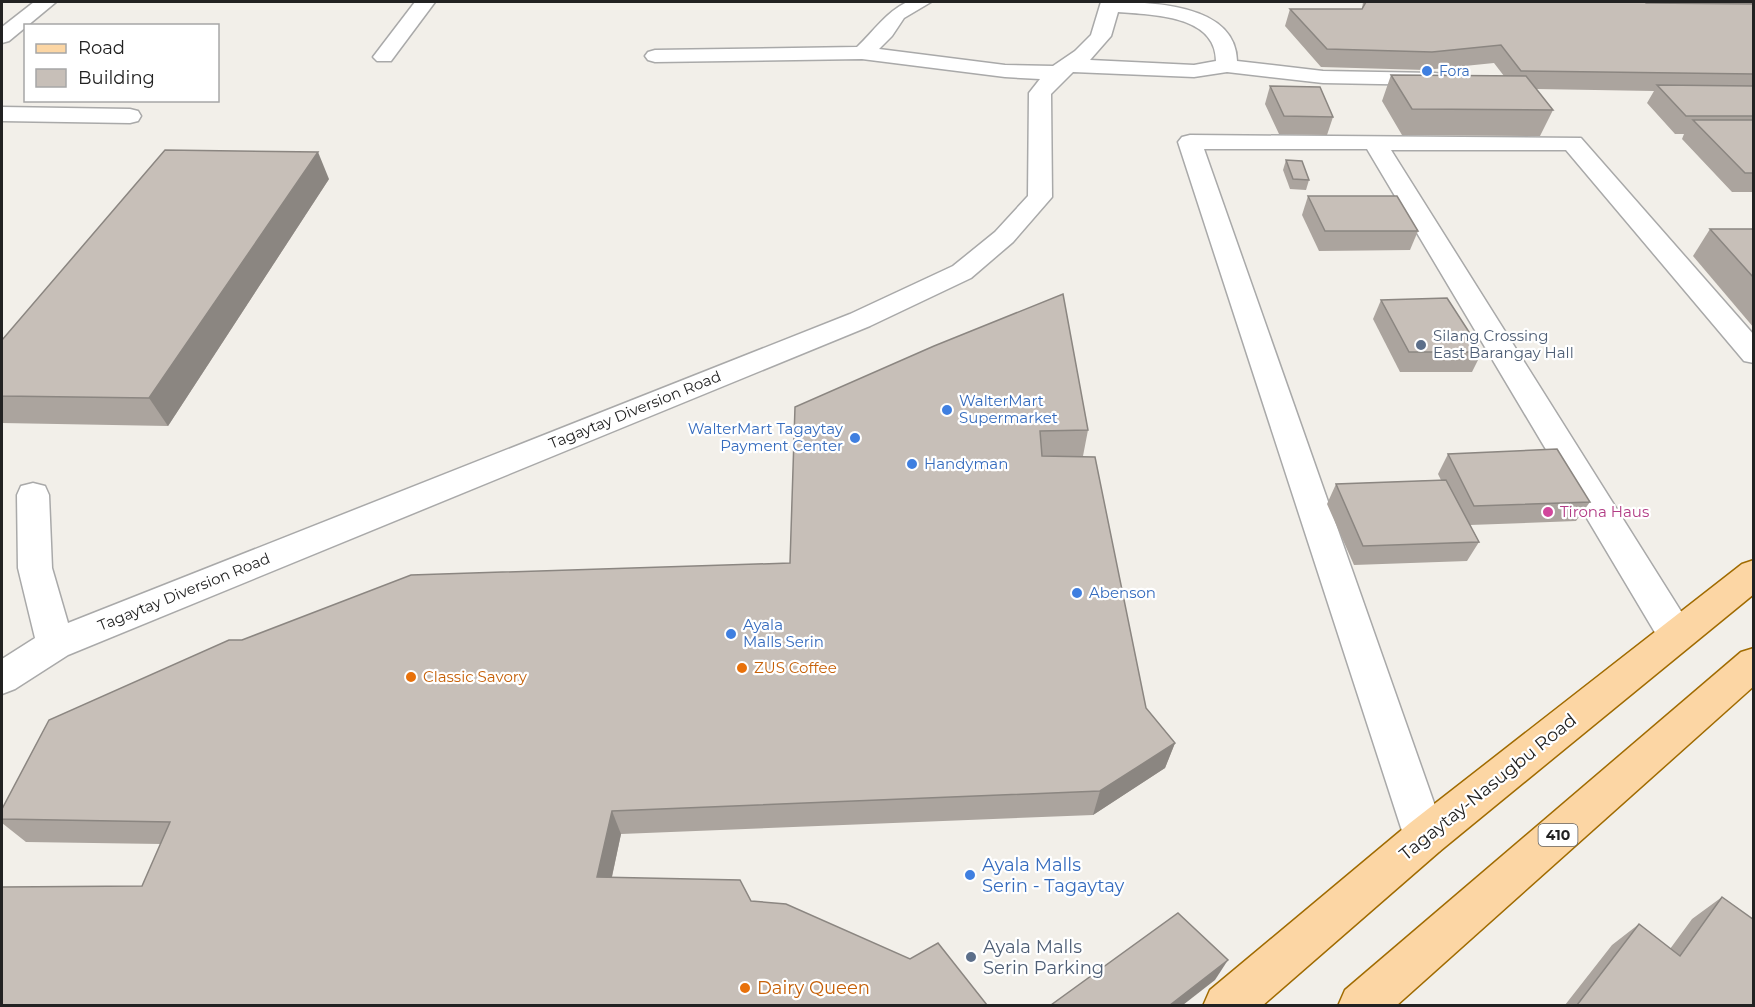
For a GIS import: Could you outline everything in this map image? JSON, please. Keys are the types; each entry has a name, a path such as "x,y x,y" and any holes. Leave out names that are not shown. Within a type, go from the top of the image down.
{"main road":[{"name":"Tagaytay-Nasugbu Road","path":"1226,1005 1425,837 1754,574"},
{"name":"410","path":"1361,1005 1754,663"}],"street":[{"path":"2,37 46,2"},
{"path":"384,57 425,2"},
{"path":"862,53 885,32 897,14 921,2"},
{"path":"1110,3 1152,9 1206,23 1222,34 1230,52 1227,66"},
{"name":"Tagaytay Diversion Road","path":"2,678 55,644 860,320 962,272 1005,237 1040,196 1040,93 1048,81 1095,46 1106,27 1110,3"},
{"path":"2,20 22,20"},
{"path":"655,56 862,53 1005,71 1065,69 1194,71 1227,66 1323,77 1458,78"},
{"path":"2,114 130,116"},
{"path":"1425,837 1190,142 1573,143 1754,354"},
{"path":"1375,143 1676,635"},
{"path":"33,495 35,568 55,644"}],"building":[{"path":"1366,2 1754,4 1754,74 1521,71 1501,45 1432,52 1327,49 1290,9 1362,9"},
{"path":"1391,75 1526,76 1553,110 1412,109"},
{"path":"1657,85 1754,86 1754,116 1686,116"},
{"path":"1270,86 1320,87 1333,117 1284,116"},
{"path":"1693,120 1754,120 1754,173 1745,173"},
{"path":"165,150 318,152 149,398 2,396 2,340"},
{"path":"1286,160 1302,161 1309,180 1293,179"},
{"path":"1308,196 1397,196 1418,231 1325,231"},
{"path":"1710,229 1754,229 1754,278"},
{"name":"Ayala Malls Serin","path":"1063,294 1088,430 1040,431 1042,456 1095,457 1146,708 1175,743 1100,791 612,811 597,877 740,880 751,901 786,904 910,959 938,943 987,1005 2,1005 2,887 142,886 170,822 2,819 2,809 49,720 229,640 242,640 411,575 790,563 795,407 934,346"},
{"path":"1447,298 1482,352 1409,352 1381,300"},
{"path":"1557,449 1590,502 1474,506 1448,454"},
{"path":"1446,480 1479,542 1363,546 1336,484"},
{"path":"1722,897 1754,920 1754,1005 1577,1005 1639,924 1680,956"},
{"path":"1178,913 1228,960 1170,1005 1051,1005"}],"place":[{"name":"Fora","path":"1427,71"},
{"name":"Silang Crossing East Barangay Hall","path":"1421,345"},
{"name":"WalterMart Supermarket","path":"947,410"},
{"name":"WalterMart Tagaytay Payment Center","path":"855,438"},
{"name":"Handyman","path":"912,464"},
{"name":"Tirona Haus","path":"1548,512"},
{"name":"Abenson","path":"1077,593"},
{"name":"Ayala Malls Serin","path":"731,634"},
{"name":"ZUS Coffee","path":"742,668"},
{"name":"Classic Savory","path":"411,677"},
{"name":"Ayala Malls Serin - Tagaytay","path":"970,875"},
{"name":"Ayala Malls Serin Parking","path":"971,957"},
{"name":"Dairy Queen","path":"745,988"}]}
